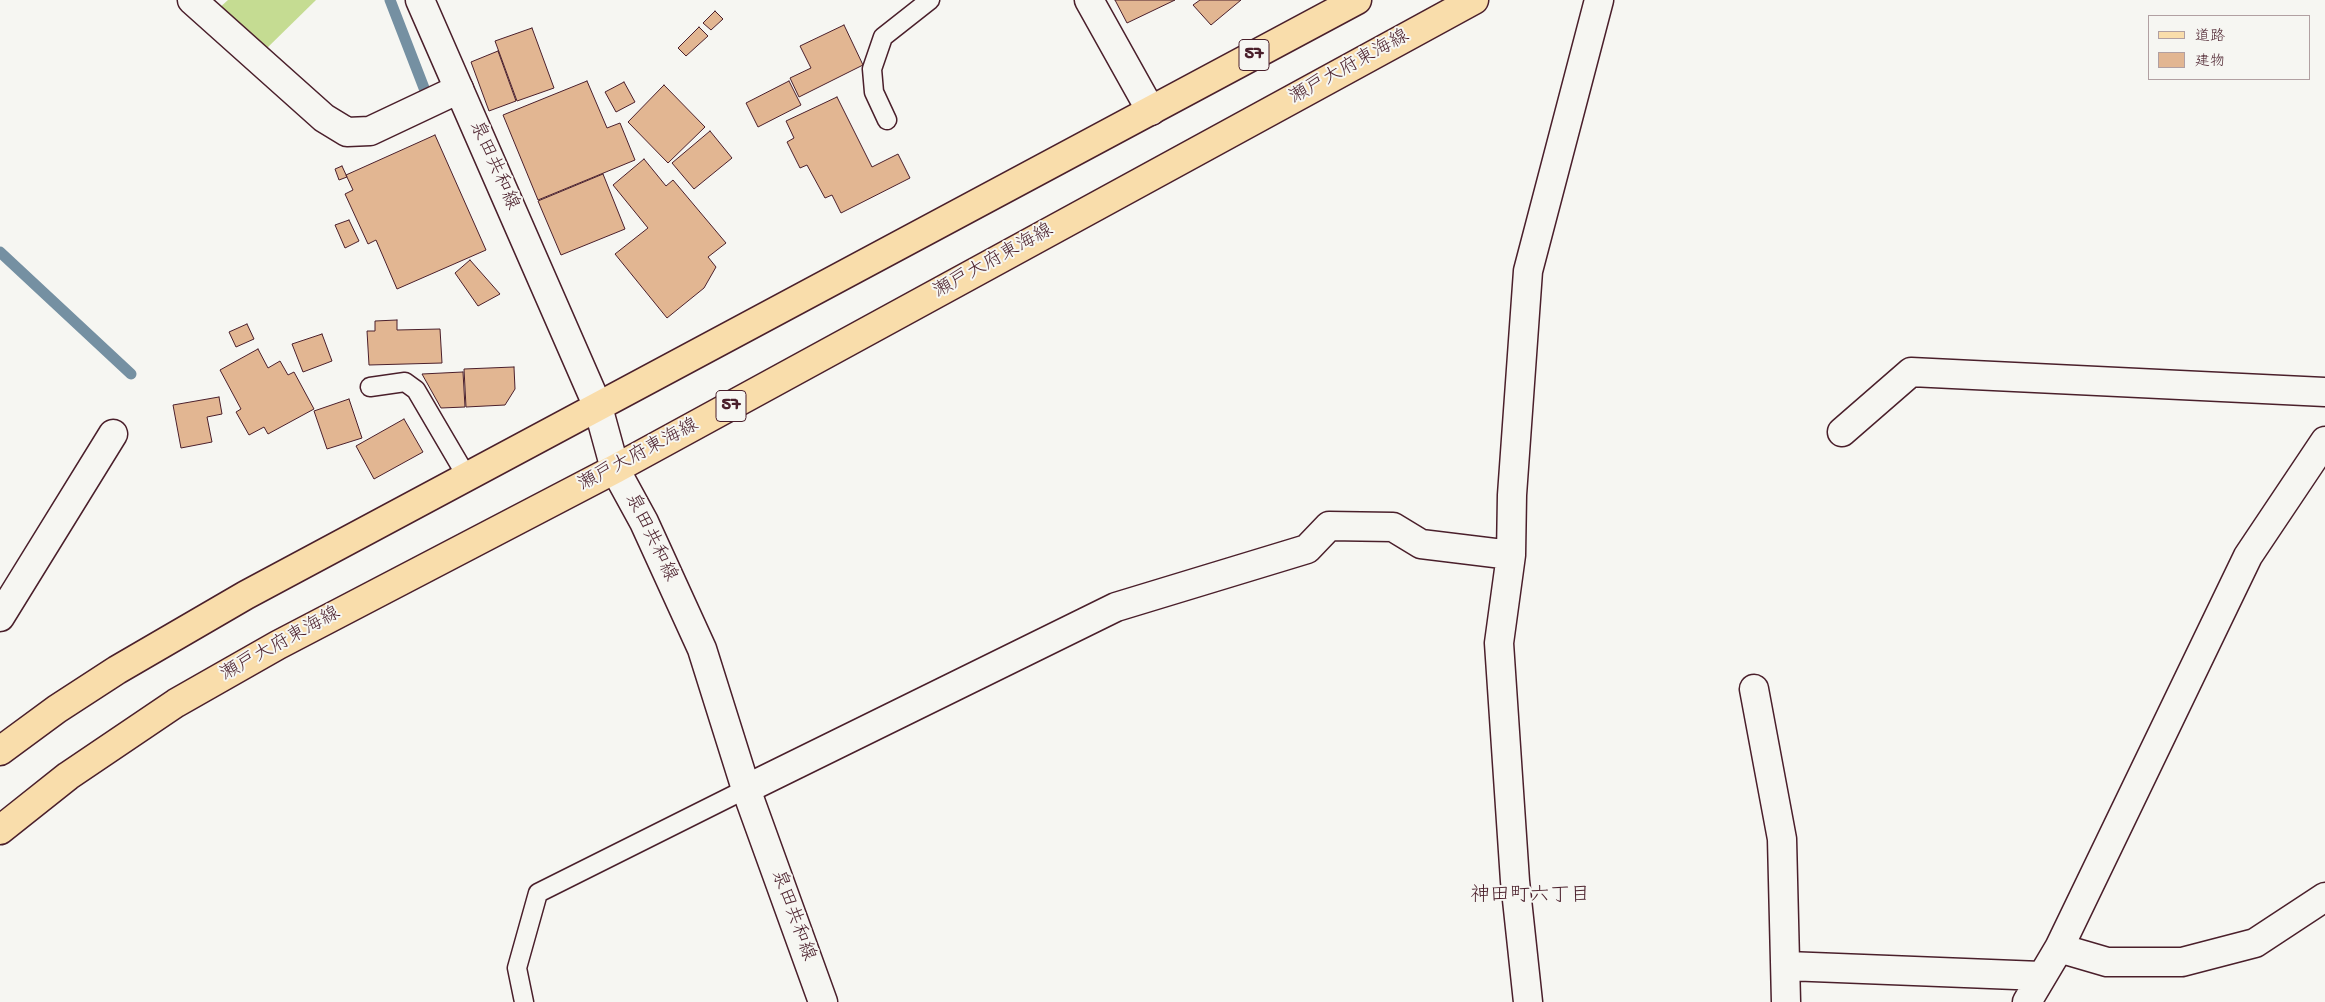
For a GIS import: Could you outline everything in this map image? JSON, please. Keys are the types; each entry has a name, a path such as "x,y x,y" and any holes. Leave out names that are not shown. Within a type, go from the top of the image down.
{"main road":[{"name":"57","path":"0,751 57,709 117,670 246,595 1357,0"},
{"name":"瀬戸大府東海線","path":"0,830 68,776 176,703 278,645 615,469 1474,0"}],"street":[{"path":"192,0 324,118 347,132 370,131 459,89"},
{"name":"泉田共和線","path":"420,0 598,407 615,469 644,522 702,649 746,789 824,1002"},
{"path":"1089,0 1151,111"},
{"path":"1528,1002 1515,881 1499,643 1511,555 1512,496 1528,271 1599,0"},
{"path":"1842,432 1911,372 2325,392"},
{"path":"0,617 113,434"},
{"path":"2027,1002 2059,948 2248,556 2325,441"},
{"path":"746,789 1116,607 1307,549 1329,526 1392,527 1421,544 1511,555"},
{"path":"1754,689 1782,839 1787,966 1786,1002"},
{"path":"2059,948 2107,962 2182,962 2255,943 2325,896"},
{"path":"1787,966 2041,976"}],"lane":[{"path":"887,120 874,92 872,69 883,37 930,0"},
{"path":"370,387 405,382 416,390 467,477"},
{"path":"524,1002 517,968 538,893 746,789"}],"green space":[{"path":"228,0 316,0 265,50 218,9"}],"building":[{"path":"1115,0 1175,0 1127,23"},
{"path":"1200,0 1241,0 1211,25 1193,5"},
{"path":"715,11 723,19 711,30 703,23"},
{"path":"844,25 863,65 799,97 790,78 811,68 800,46"},
{"path":"699,27 708,36 686,56 678,48"},
{"path":"532,28 554,88 517,101 495,41"},
{"path":"498,51 516,101 489,111 471,62"},
{"path":"587,81 607,128 620,123 635,160 538,200 503,115"},
{"path":"789,81 801,105 758,127 746,103"},
{"path":"624,82 635,102 616,112 605,92"},
{"path":"664,85 705,127 668,163 628,122"},
{"path":"837,97 872,167 898,154 910,178 841,213 832,195 825,198 807,165 800,168 787,142 794,138 786,121"},
{"path":"710,131 732,158 694,189 672,163"},
{"path":"435,135 486,250 397,289 376,240 368,244 345,194 353,190 346,175"},
{"path":"644,159 666,186 673,180 726,243 708,257 716,267 704,288 667,318 615,254 648,228 613,185"},
{"path":"342,166 347,177 339,180 335,169"},
{"path":"603,174 625,229 561,255 538,201"},
{"path":"349,220 359,241 345,248 335,225"},
{"path":"470,260 500,294 478,306 455,273"},
{"path":"397,320 397,330 440,329 442,363 369,365 367,331 375,331 375,321"},
{"path":"247,324 254,339 236,347 229,332"},
{"path":"322,334 332,361 303,372 292,344"},
{"path":"258,349 268,368 280,361 288,375 294,372 314,409 268,434 264,427 249,435 236,412 241,409 220,370"},
{"path":"514,367 515,389 505,405 466,407 464,369"},
{"path":"463,372 465,407 441,408 422,374"},
{"path":"219,397 222,414 207,417 212,442 181,448 173,405"},
{"path":"349,399 362,438 327,449 314,411"},
{"path":"404,419 423,452 374,479 356,446"}],"waterway":[{"path":"390,0 424,88"},
{"path":"0,252 131,374"}],"district":[{"name":"神田町六丁目","path":"1530,897"}]}
